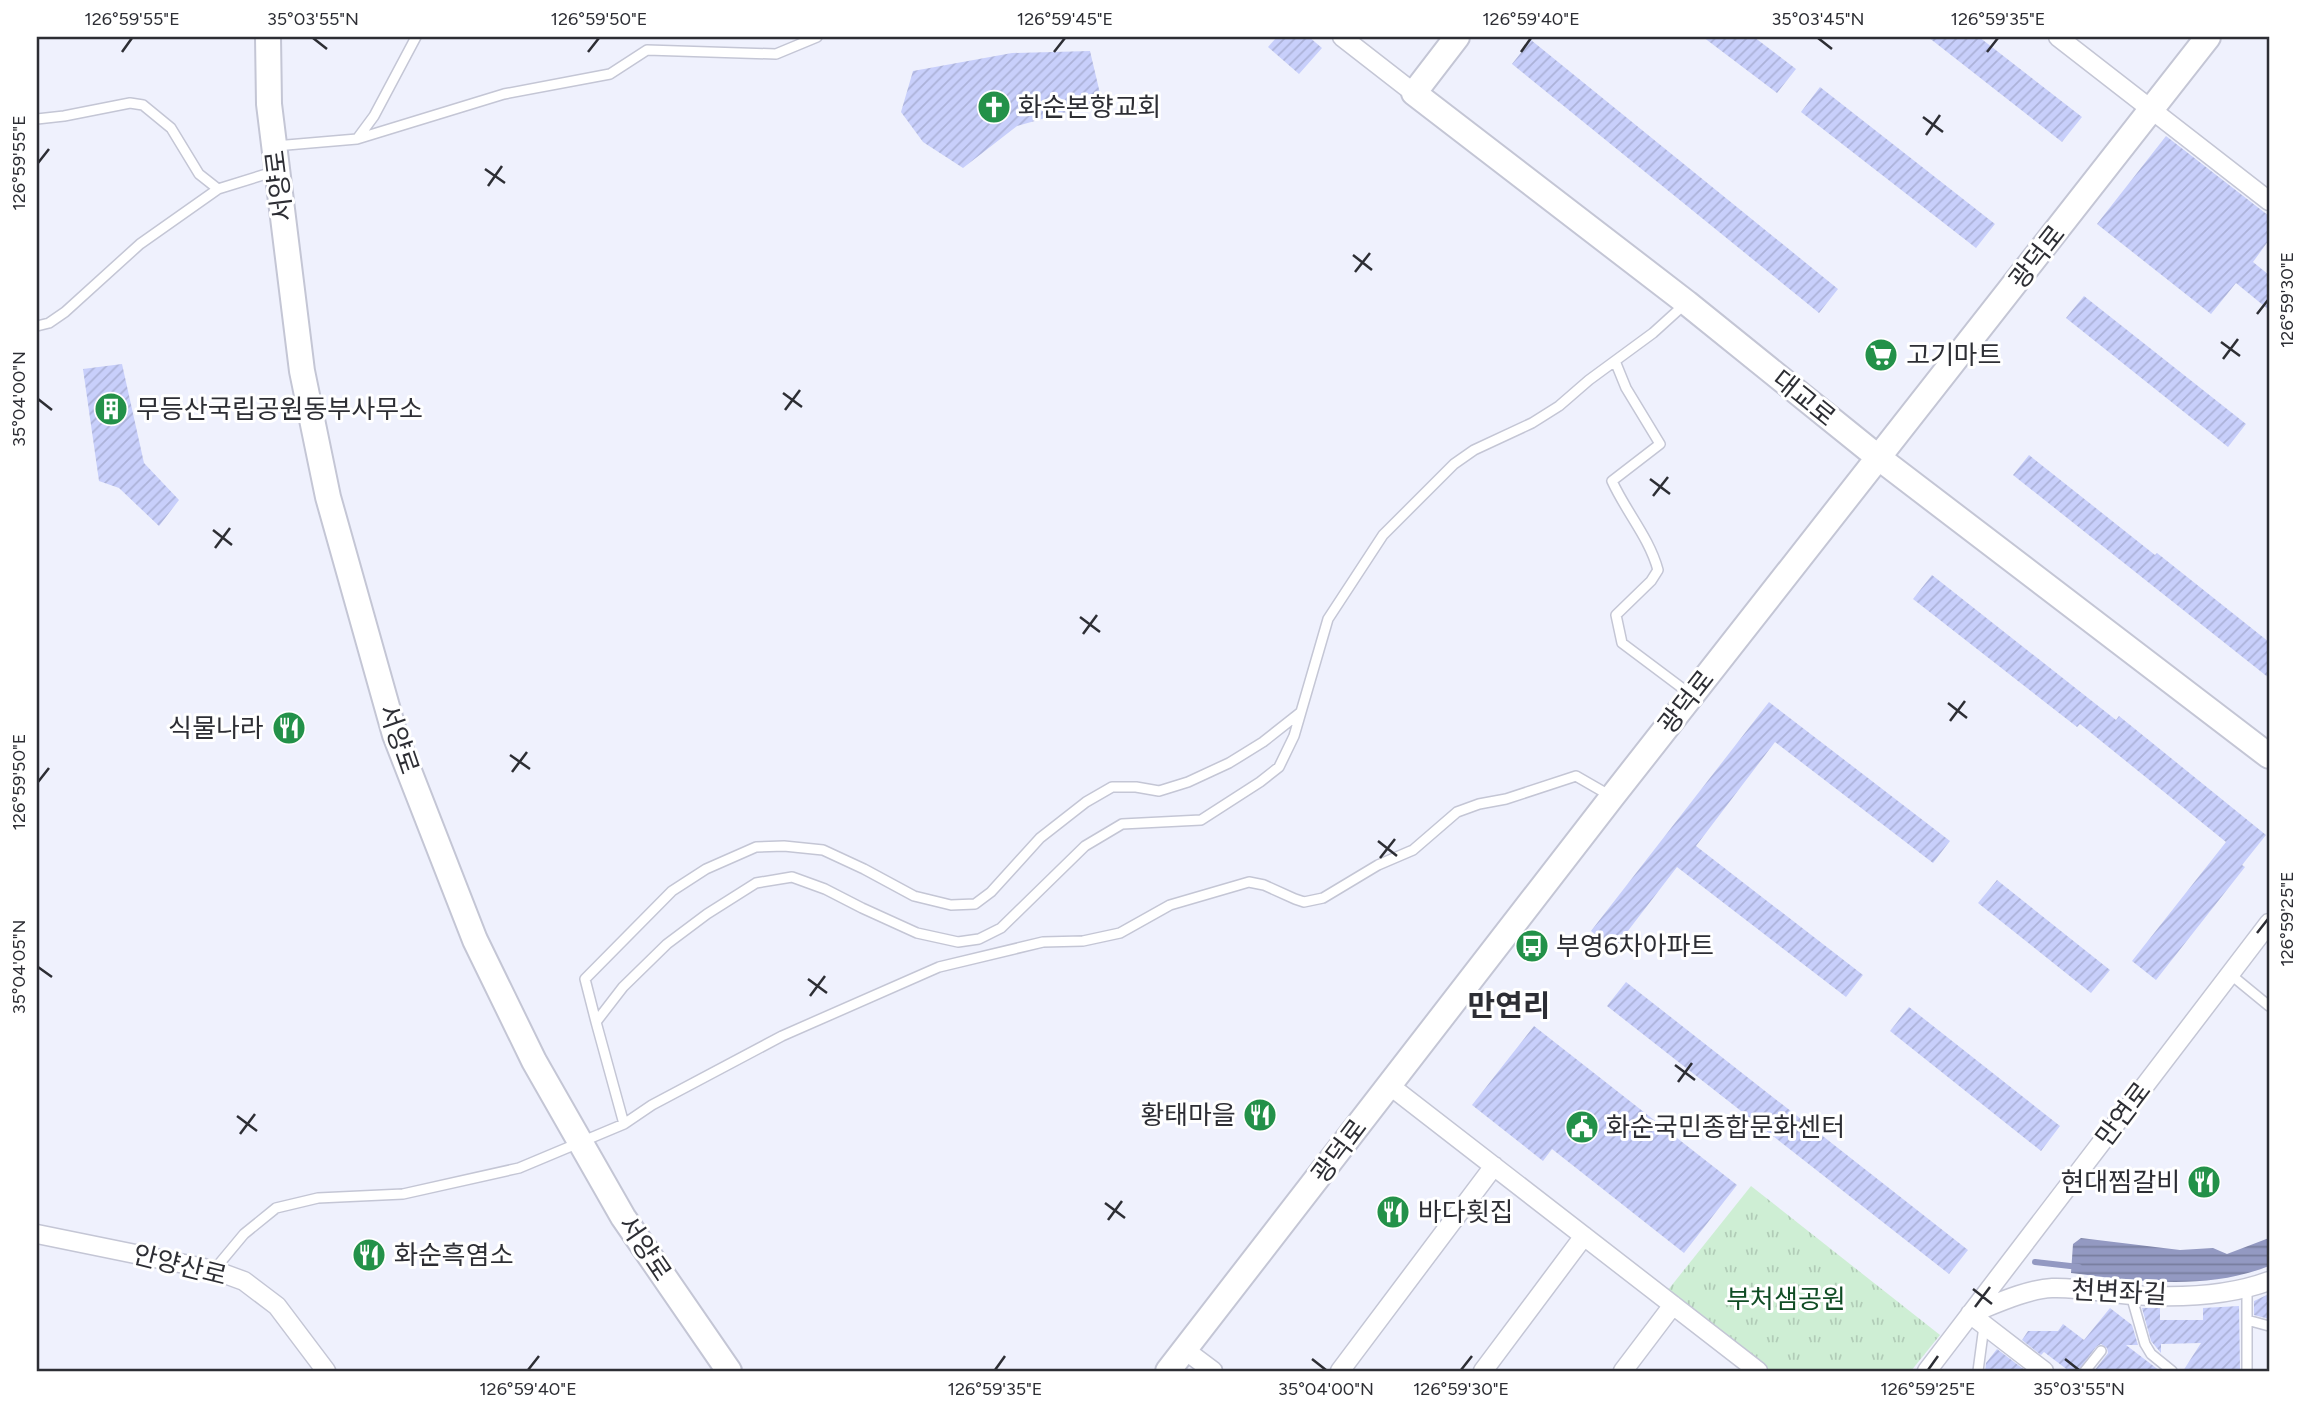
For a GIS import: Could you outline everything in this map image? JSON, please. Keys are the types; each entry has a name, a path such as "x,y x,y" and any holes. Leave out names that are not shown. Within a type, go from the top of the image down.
{"street":[{"name":"서양로","path":"268,37 274,146 302,371 328,497 395,735 475,940 534,1061 623,1217 729,1371"},
{"name":"대교로","path":"1342,37 1686,303 1879,458 2269,756"},
{"path":"1414,93 1457,37"},
{"path":"2058,37 2269,201"},
{"name":"광덕로","path":"1168,1371 1612,797 2208,37"},
{"name":"만연로","path":"1927,1371 1977,1319 2269,923"},
{"path":"1389,1085 1758,1371"},
{"path":"1340,1371 1494,1166"},
{"name":"안양산로","path":"37,1234 214,1270 244,1282 277,1306 326,1371"},
{"path":"1483,1371 1584,1236"},
{"name":"천변좌길","path":"1977,1319 2048,1288 2077,1288 2132,1295 2198,1295 2247,1289 2269,1281"},
{"path":"1623,1371 1673,1305"},
{"path":"1977,1319 2044,1371"},
{"path":"1185,1350 1213,1371"}],"lane":[{"path":"357,139 374,117 416,37"},
{"path":"274,146 357,139 504,94 610,74 647,50 776,54 817,37"},
{"path":"37,119 131,103 143,106 171,128 199,174 218,188"},
{"path":"37,326 49,323 65,312 140,244 218,188 278,171"},
{"path":"596,1021 623,987 667,944 707,914 756,883 792,877 825,889 917,933 958,942 979,939 1001,928 1085,846 1122,824 1201,820 1260,782 1279,767 1294,736 1328,619 1383,535 1454,464 1474,450 1532,424 1559,406 1653,333 1686,303"},
{"path":"1615,361 1626,388 1660,444 1612,481 1622,505 1648,541 1658,570 1616,615 1618,626 1622,643 1692,695"},
{"path":"624,1124 585,979 672,891 706,869 756,847 785,846 823,850 914,896 951,905 975,904 991,892 1040,838 1086,802 1112,786 1159,790 1188,782 1252,749 1301,711"},
{"path":"214,1270 244,1234 276,1208 318,1198 402,1195 519,1168 624,1124 652,1105 782,1036 939,967 1043,942 1083,941 1120,933 1170,905 1250,882 1304,902 1323,898 1377,865 1413,850 1457,811 1506,799 1576,776 1612,797"},
{"path":"2230,974 2269,1006"},
{"path":"2247,1289 2247,1371"},
{"path":"2132,1295 2145,1344 2151,1354 2172,1371"},
{"path":"1977,1319 1978,1371"},
{"path":"2247,1320 2269,1326"},
{"path":"2085,1371 2101,1351"}],"green space":[{"name":"부처샘공원","path":"1751,1186 1940,1335 1911,1371 1769,1371 1668,1290"}],"water":[{"path":"2081,1238 2180,1250 2213,1248 2227,1254 2269,1238 2269,1266 2221,1279 2171,1282 2071,1273 2073,1244"}],"building":[{"path":"1277,37 1309,37 1322,48 1299,74 1268,47"},
{"path":"1703,37 1754,37 1796,69 1777,93"},
{"path":"1928,37 1979,37 2082,117 2062,142"},
{"path":"1531,40 1838,289 1819,313 1512,64"},
{"name":"화순본향교회","path":"1090,51 1102,102 1017,126 963,168 923,142 901,112 913,71 1012,53"},
{"path":"1820,87 1995,224 1976,248 1801,112"},
{"path":"2166,136 2269,216 2269,240 2253,262 2269,275 2269,310 2236,283 2211,314 2097,224"},
{"path":"2084,296 2246,424 2228,447 2066,318"},
{"name":"무등산국립공원동부사무소","path":"122,364 144,463 179,500 159,526 119,488 99,481 83,369"},
{"path":"2029,455 2269,642 2269,678 2013,475"},
{"path":"1932,575 2116,720 2119,716 2266,835 2242,865 2245,867 2156,980 2132,961 2226,842 2080,724 2077,727 1913,599"},
{"path":"1769,702 1950,841 1933,863 1775,742 1696,846 1863,975 1846,997 1677,867 1614,949 1591,931"},
{"path":"1997,880 2110,970 2091,993 1978,903"},
{"path":"1626,982 1968,1250 1949,1274 1607,1006"},
{"path":"1909,1007 2060,1126 2041,1151 1890,1031"},
{"name":"화순국민종합문화센터","path":"1534,1026 1737,1185 1684,1253 1552,1149 1543,1161 1472,1105"},
{"path":"2269,1294 2269,1319 2254,1315 2254,1301"},
{"path":"2239,1306 2240,1371 2183,1371 2201,1343 2161,1344 2161,1353 2151,1341 2142,1308 2160,1308 2160,1320 2203,1320 2203,1308"},
{"path":"2110,1308 2132,1325 2138,1345 2126,1345 2160,1371 2094,1371 2108,1353 2107,1348 2101,1344 2078,1371 2069,1371 2022,1340 2028,1331 2058,1331 2063,1324 2084,1340"},
{"path":"1997,1349 2026,1371 1985,1371 1986,1363"}],"waterway":[{"path":"2035,1262 2079,1267"}],"place":[{"name":"화순본향교회","path":"994,107"},
{"name":"고기마트","path":"1881,355"},
{"name":"무등산국립공원동부사무소","path":"111,409"},
{"name":"식물나라","path":"289,728"},
{"name":"부영6차아파트","path":"1532,946"},
{"name":"황태마을","path":"1260,1115"},
{"name":"화순국민종합문화센터","path":"1582,1127"},
{"name":"현대찜갈비","path":"2204,1182"},
{"name":"바다횟집","path":"1393,1212"},
{"name":"화순흑염소","path":"369,1255"}],"district":[{"name":"만연리","path":"1509,1006"}]}
